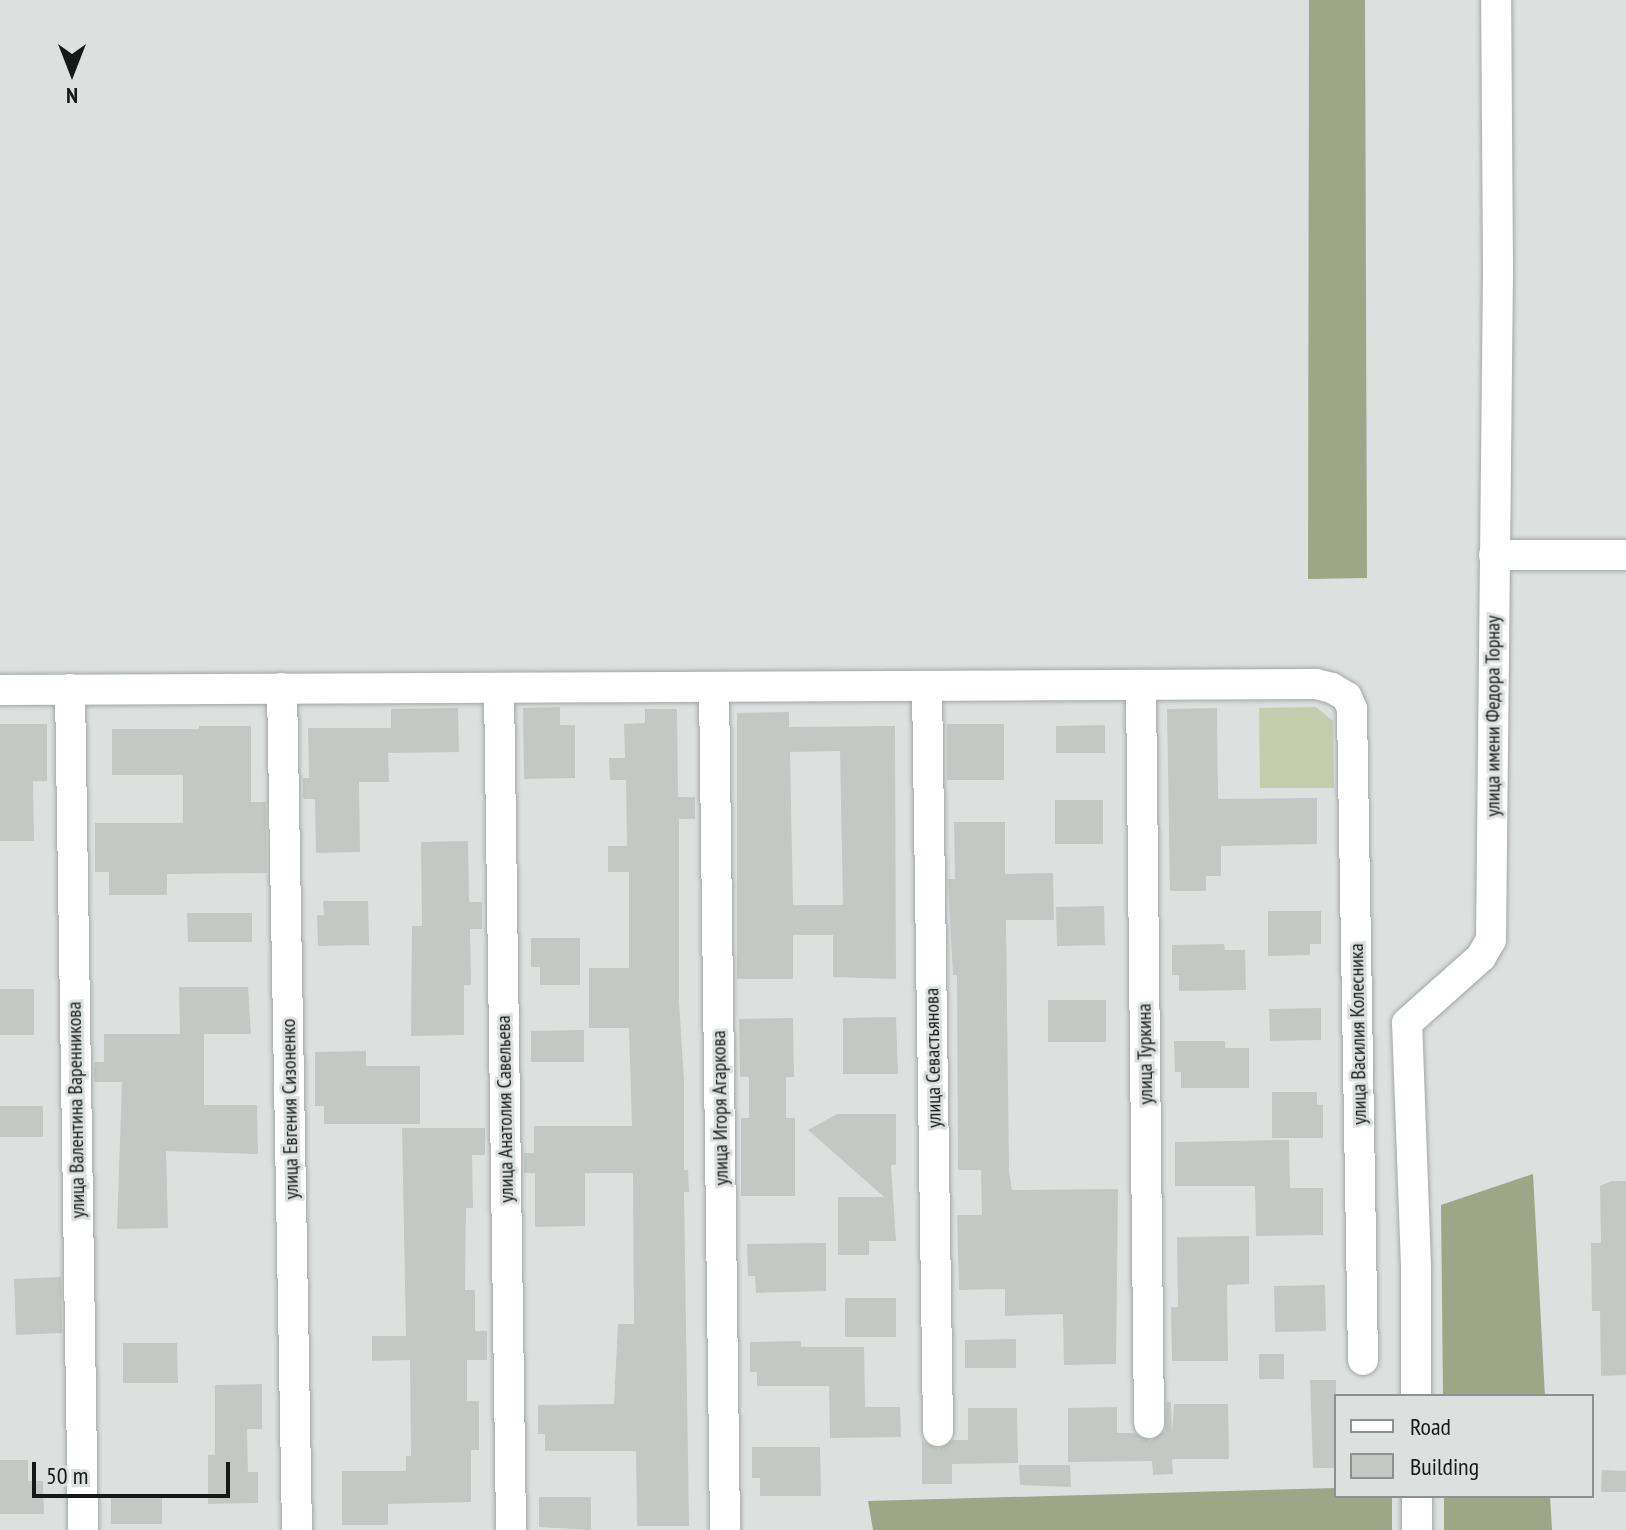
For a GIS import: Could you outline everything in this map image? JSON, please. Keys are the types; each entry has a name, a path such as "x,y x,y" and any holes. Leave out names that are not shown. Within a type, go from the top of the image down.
{"street":[{"name":"улица имени Федора Торнау","path":"1416,1394 1407,1023 1481,957 1491,940 1496,0"},
{"path":"1494,555 1626,555"},
{"name":"улица Василия Колесника","path":"1141,685 1316,684 1347,697 1352,709 1363,1360"},
{"path":"0,690 1141,685"},
{"name":"улица Туркина","path":"1141,685 1149,1423"},
{"name":"улица Севастьянова","path":"927,686 938,1431"},
{"name":"улица Игоря Агаркова","path":"714,687 725,1530"},
{"name":"улица Евгения Сизоненко","path":"282,688 297,1530"},
{"name":"улица Анатолия Савельева","path":"499,688 511,1530"},
{"name":"улица Валентина Варенникова","path":"70,689 83,1530"},
{"path":"1417,1498 1417,1530"}],"green space":[{"path":"1309,0 1365,0 1367,578 1308,579"},
{"path":"1316,707 1333,721 1334,788 1260,788 1259,708"},
{"path":"1533,1174 1545,1394 1443,1394 1441,1205"},
{"path":"1334,1488 1334,1498 1392,1498 1392,1530 873,1530 868,1501"},
{"path":"1444,1498 1550,1498 1552,1530 1444,1530"}],"building":[{"path":"560,707 560,725 575,725 575,778 524,779 523,708"},
{"path":"458,708 459,752 388,753 389,782 359,782 360,852 316,853 315,799 303,799 303,778 309,778 308,728 391,728 391,709"},
{"path":"1217,708 1218,799 1317,798 1317,844 1221,846 1221,876 1206,876 1206,891 1170,891 1167,709"},
{"path":"645,709 677,709 678,797 695,797 695,819 679,819 679,1002 684,1080 684,1170 688,1170 689,1192 684,1192 689,1526 637,1526 636,1451 545,1451 545,1434 538,1434 538,1405 614,1404 618,1324 634,1324 633,1173 585,1173 585,1226 535,1227 535,1173 524,1173 524,1153 534,1153 534,1126 632,1126 629,1028 589,1028 589,968 629,968 629,872 608,872 608,846 627,846 626,780 610,780 609,758 625,758 624,724 645,723"},
{"path":"789,712 789,727 895,726 896,979 833,977 833,935 793,935 793,979 737,979 737,713","holes":["840,751 843,905 793,905 790,752"]},
{"path":"0,724 47,724 47,781 33,781 34,841 0,841"},
{"path":"947,724 1004,724 1004,780 947,780"},
{"path":"1105,725 1105,753 1056,753 1056,726"},
{"path":"199,726 251,726 251,802 266,802 267,873 167,874 167,895 109,895 109,872 95,872 95,823 183,823 183,775 112,775 112,729 199,729"},
{"path":"1055,800 1103,800 1103,844 1055,844"},
{"path":"954,822 1005,822 1005,874 1053,873 1054,920 1006,920 1009,1171 1012,1190 1118,1189 1116,1364 1064,1365 1063,1314 1005,1316 1005,1289 959,1290 957,1215 982,1215 981,1170 958,1170 957,975 953,975 948,879 955,879"},
{"path":"468,841 469,902 482,902 482,929 470,929 471,985 464,985 464,1035 411,1036 412,926 422,926 421,842"},
{"path":"323,901 368,901 369,945 318,946 317,915 324,915"},
{"path":"1104,906 1105,945 1057,946 1056,907"},
{"path":"1268,911 1321,911 1321,944 1310,944 1310,955 1268,956"},
{"path":"187,913 252,913 252,942 188,942"},
{"path":"531,938 580,938 580,985 540,985 540,967 531,967"},
{"path":"1224,944 1225,950 1245,950 1246,990 1179,991 1179,975 1172,975 1172,945"},
{"path":"179,987 248,987 251,1034 204,1034 204,1105 257,1105 258,1154 166,1151 168,1228 117,1229 122,1082 94,1082 94,1062 104,1062 104,1034 180,1034"},
{"path":"0,989 34,989 34,1035 0,1035"},
{"path":"1048,1000 1106,1000 1106,1042 1048,1042"},
{"path":"1321,1008 1321,1040 1270,1041 1269,1009"},
{"path":"896,1017 898,1074 843,1074 843,1018"},
{"path":"793,1018 794,1077 786,1077 786,1118 795,1118 795,1196 741,1196 741,1118 749,1118 749,1077 740,1077 739,1019"},
{"path":"584,1030 584,1062 531,1062 531,1031"},
{"path":"1174,1041 1225,1041 1225,1048 1249,1048 1249,1088 1181,1088 1181,1072 1175,1072"},
{"path":"366,1051 366,1066 420,1066 420,1124 324,1124 324,1106 315,1106 315,1052"},
{"path":"1272,1092 1317,1092 1317,1105 1323,1105 1323,1138 1272,1138"},
{"path":"0,1106 43,1106 43,1137 0,1137"},
{"path":"837,1114 896,1114 896,1165 891,1165 896,1241 869,1241 869,1255 838,1255 838,1197 884,1197 808,1130"},
{"path":"402,1128 485,1128 485,1155 472,1155 473,1208 466,1208 465,1290 475,1290 475,1331 487,1331 487,1360 467,1360 467,1401 479,1401 479,1450 471,1450 471,1502 388,1504 388,1525 342,1525 342,1471 406,1471 406,1456 411,1456 410,1360 372,1361 372,1336 406,1336"},
{"path":"1289,1140 1290,1188 1323,1188 1323,1235 1256,1236 1255,1186 1175,1186 1175,1142"},
{"path":"1612,1181 1626,1181 1626,1375 1601,1376 1600,1311 1592,1311 1591,1243 1601,1243 1600,1186"},
{"path":"1249,1236 1249,1284 1227,1285 1228,1361 1172,1361 1171,1307 1178,1307 1177,1237"},
{"path":"826,1243 826,1291 756,1293 755,1276 748,1276 747,1244"},
{"path":"61,1277 62,1333 16,1335 14,1279"},
{"path":"1325,1285 1326,1331 1275,1332 1274,1286"},
{"path":"845,1298 896,1298 896,1337 845,1337"},
{"path":"1016,1339 1016,1368 965,1368 965,1340"},
{"path":"801,1341 801,1347 864,1347 865,1407 900,1407 901,1437 830,1438 829,1386 757,1386 757,1372 750,1372 750,1342"},
{"path":"123,1343 177,1343 178,1383 123,1383"},
{"path":"1259,1354 1284,1354 1284,1379 1259,1379"},
{"path":"1310,1380 1336,1380 1334,1468 1313,1468"},
{"path":"262,1384 262,1429 247,1429 248,1472 258,1472 258,1503 208,1504 208,1455 215,1455 215,1385"},
{"path":"1167,1402 1171,1402 1172,1433 1174,1404 1228,1404 1229,1459 1172,1459 1173,1474 1153,1475 1152,1461 1068,1462 1068,1408 1117,1407 1117,1433 1134,1433 1150,1441 1165,1431"},
{"path":"968,1408 1017,1408 1018,1463 952,1464 952,1484 922,1484 922,1441 939,1449 953,1440 968,1440"},
{"path":"752,1447 820,1447 821,1496 760,1496 760,1478 752,1478"},
{"path":"0,1460 28,1460 28,1481 43,1481 44,1514 0,1514"},
{"path":"1019,1465 1070,1465 1071,1487 1020,1485"},
{"path":"1602,1470 1626,1471 1626,1492 1601,1492"},
{"path":"111,1495 162,1495 162,1524 111,1524"},
{"path":"539,1497 591,1497 591,1530 539,1527"}]}
